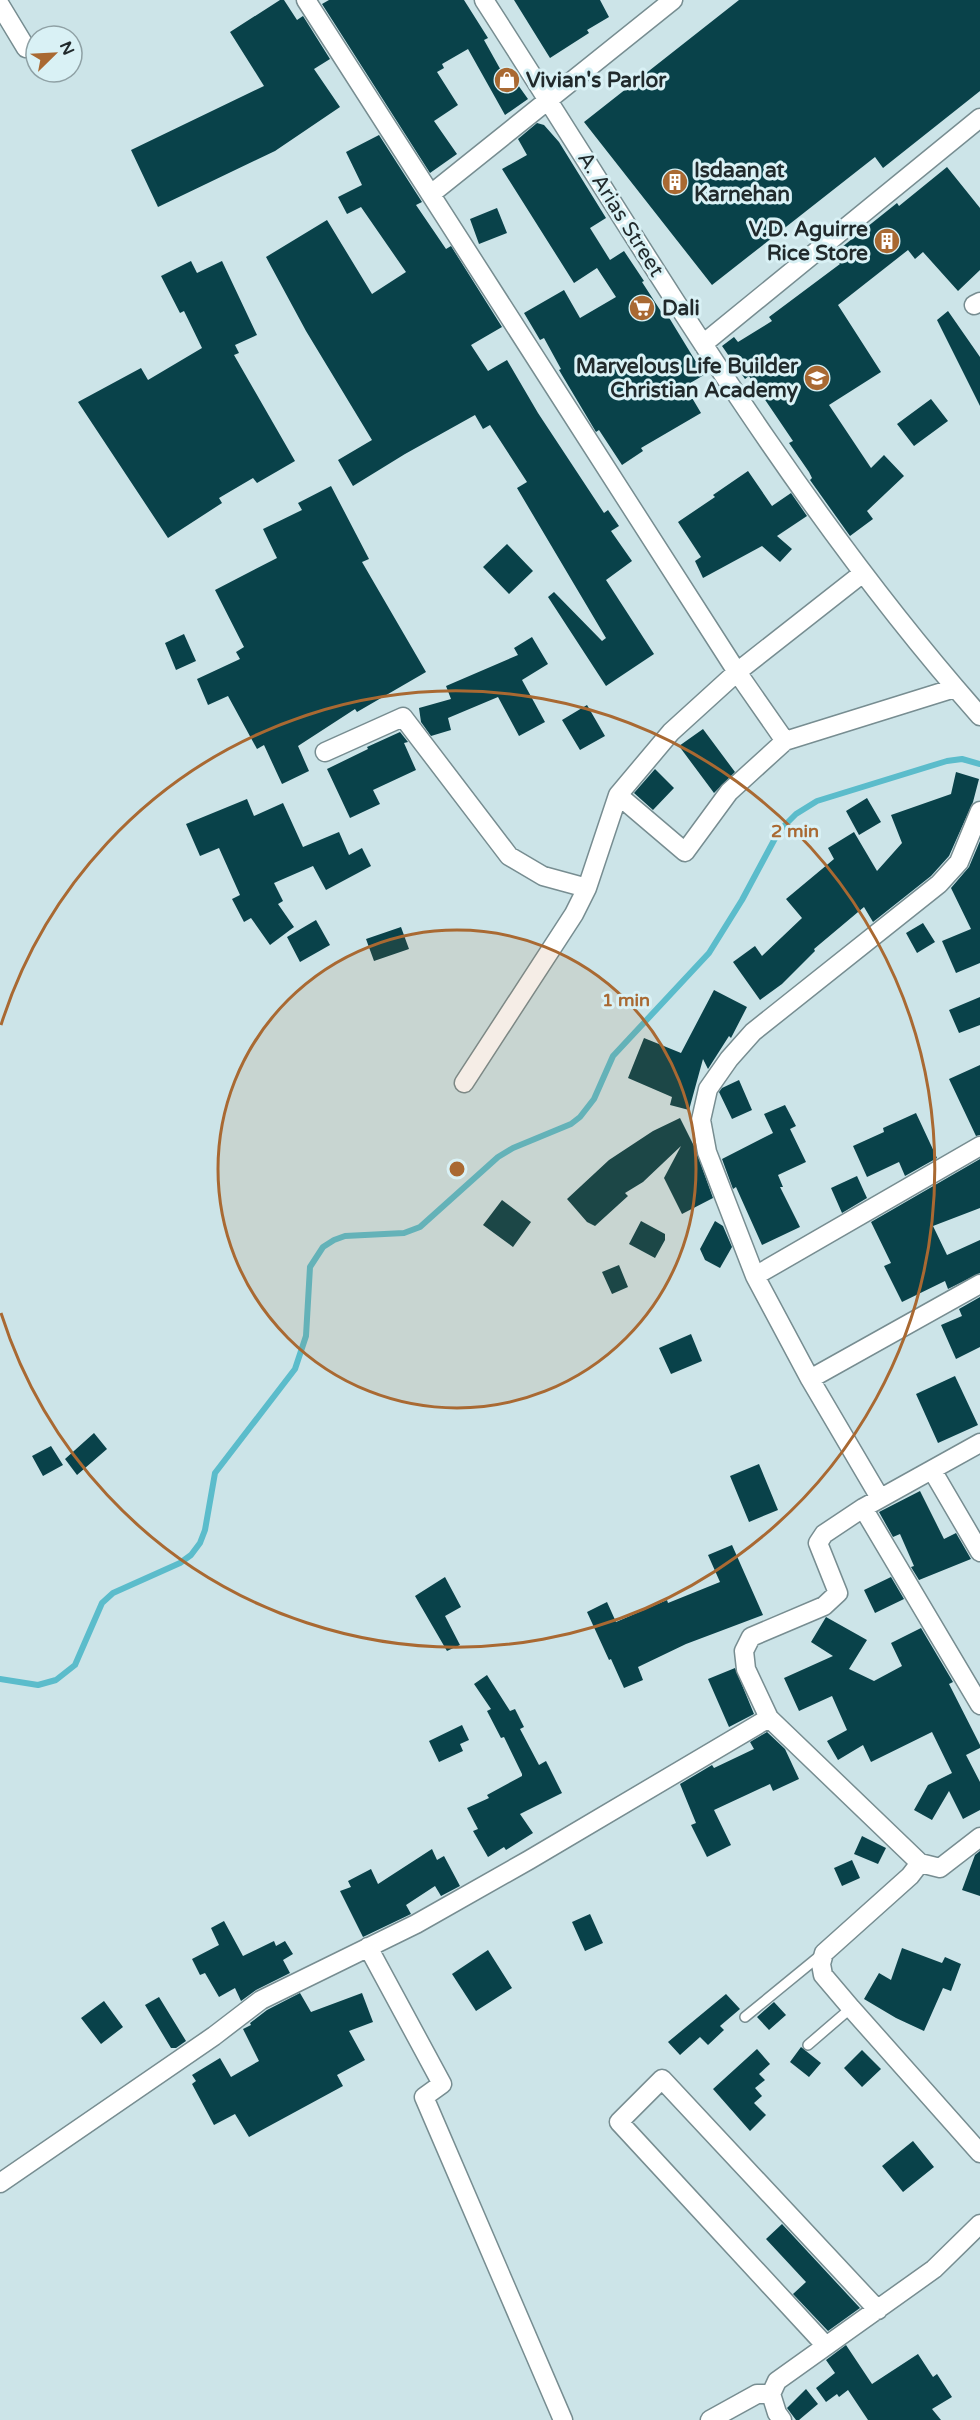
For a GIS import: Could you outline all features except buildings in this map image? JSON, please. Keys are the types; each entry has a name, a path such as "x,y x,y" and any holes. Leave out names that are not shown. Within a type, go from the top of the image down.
{"street":[{"path":"306,0 737,672 785,741"},
{"name":"A. Arias Street","path":"484,0 782,464 863,573 980,716"},
{"path":"432,194 549,101 667,2"},
{"path":"0,5 24,45"},
{"path":"704,344 980,118"},
{"path":"465,1083 565,930 587,888 618,795 671,732 737,672 863,573"},
{"path":"618,795 685,852 729,792 785,741 955,687"},
{"path":"325,752 404,717 509,856 543,876 587,888"},
{"path":"880,1498 810,1379 755,1276 706,1152 701,1120 708,1089 729,1059 753,1032 939,884 959,862 980,811"},
{"path":"755,1276 980,1146"},
{"path":"810,1379 980,1284"},
{"path":"980,1443 880,1498 824,1534 818,1543 837,1593 824,1606 751,1637 744,1651 746,1669 769,1718 920,1863 940,1868 980,1837"},
{"path":"932,1470 980,1552"},
{"path":"863,1508 980,1705"},
{"path":"0,2183 214,2037 261,2000 416,1924 769,1718"},
{"path":"920,1863 910,1876 824,1953 821,1964 823,1974 850,2008 980,2153"},
{"path":"368,1947 442,2084 424,2097 563,2420"},
{"path":"826,2346 620,2122 662,2079 878,2310"},
{"path":"783,2420 777,2413 771,2394 777,2381 934,2269 980,2224"},
{"path":"710,2420 757,2394 771,2394"}],"lane":[{"path":"745,2017 824,1953"},
{"path":"808,2045 850,2008"}],"waterway":[{"path":"0,1679 38,1685 56,1680 75,1665 102,1603 113,1593 180,1563 191,1555 200,1543 205,1530 215,1473 295,1369 306,1336 310,1267 323,1247 345,1236 404,1233 420,1227 498,1157 513,1148 571,1124 580,1117 594,1099 613,1056 709,953 742,900 779,831 796,814 817,801 947,761 962,759 980,764"}],"place":[{"name":"Vivian's Parlor","path":"507,80"},
{"name":"Isdaan at Karnehan","path":"675,182"},
{"name":"V.D. Aguirre Rice Store","path":"887,241"},
{"name":"Dali","path":"642,308"},
{"name":"Marvelous Life Builder Christian Academy","path":"817,378"}]}
